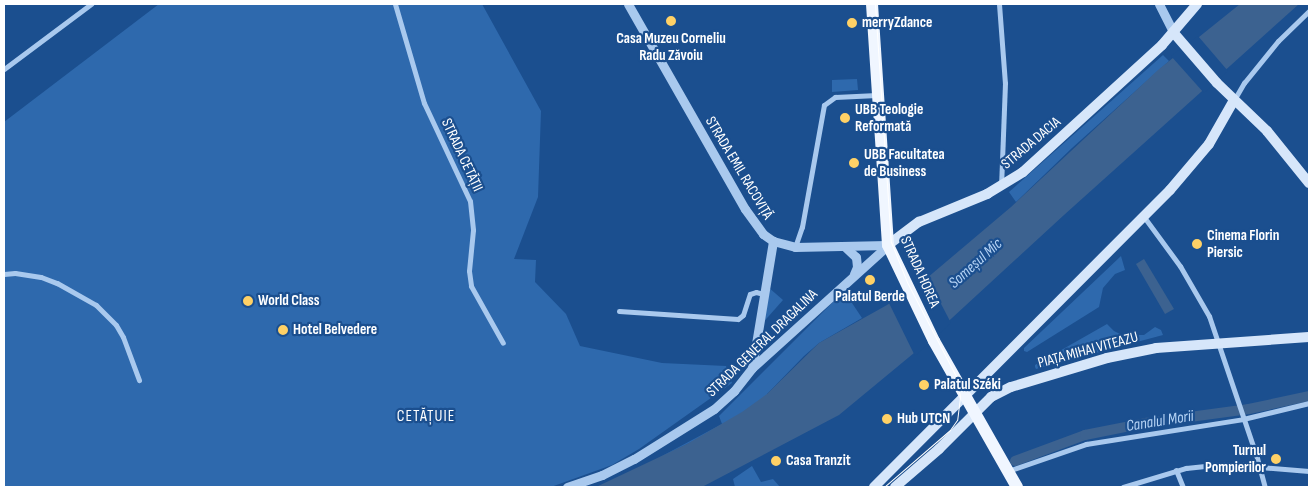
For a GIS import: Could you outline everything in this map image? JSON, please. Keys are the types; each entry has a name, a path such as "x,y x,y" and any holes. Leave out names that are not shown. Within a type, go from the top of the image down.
{"main road":[{"name":"STRADA HOREA","path":"872,4 888,245 905,284 934,341 966,393 1017,487"},
{"name":"STRADA DACIA","path":"888,245 919,222 1001,187 1037,160 1173,32 1197,4"},
{"path":"1173,32 1217,83 1267,131 1309,183"},
{"name":"PIAȚA MIHAI VITEAZU","path":"874,487 1144,216 1199,157 1220,127 1234,100"},
{"name":"PIAȚA MIHAI VITEAZU","path":"895,487 939,449 991,397 1005,390 1091,362 1156,348 1218,342 1309,337"}],"street":[{"path":"4,69 91,4"},
{"name":"STRADA CETĂȚII","path":"395,4 424,103 470,201 473,230 469,271 471,286 503,343"},
{"name":"STRADA EMIL RACOVIȚĂ","path":"628,4 758,229 773,242 795,247 888,245"},
{"path":"999,4 1005,83 1001,187"},
{"path":"1159,4 1173,32"},
{"path":"1234,100 1244,83 1278,41 1309,12"},
{"path":"795,247 802,227 824,105 835,97 879,94"},
{"path":"1144,216 1180,266 1209,316 1265,487"},
{"path":"752,368 773,242"},
{"name":"STRADA GENERAL DRAGALINA","path":"567,487 602,475 634,459 696,421 734,391 752,368 888,245"},
{"path":"844,246 856,257 857,268 854,274"},
{"path":"4,274 15,273 41,277 96,305 116,325 123,337 139,380"},
{"path":"619,311 738,319 743,315 750,294 756,292 763,294"},
{"path":"1007,471 1086,444 1243,417 1309,403"},
{"path":"1123,487 1176,470 1224,464 1309,471"},
{"path":"1176,470 1183,487"}],"shaded area":[{"path":"159,4 482,4 541,111 538,197 514,259 536,260 535,282 566,314 580,346 662,363 726,366 732,383 639,449 612,465 551,487 4,487 4,122"},
{"path":"1163,55 1169,61 1072,148 1016,202 1009,192"},
{"path":"857,79 858,90 832,92 832,80"},
{"path":"1121,256 1125,270 1115,274 1103,288 1099,307 1027,352 1024,351 1024,348"},
{"path":"768,287 783,300 761,325"},
{"path":"844,291 862,318 819,343 804,356 767,394 768,404 649,463 722,424 719,416"},
{"path":"1107,324 1114,331 1122,335 1144,335 1155,327 1161,330 1163,335 1036,369 1035,365"},
{"path":"752,466 761,482 773,479 780,487 735,487 733,479"}],"water":[{"name":"Someșul Mic","path":"1240,4 1299,4 1064,215 914,353 839,415 702,487 596,487 687,444 742,412 767,394 819,343 887,305 927,278 1011,207 1158,70"},
{"path":"1144,259 1174,309 1165,314 1136,264"}],"pier":[{"path":"1198,36 1228,71 1204,93 1171,56"},
{"path":"926,275 951,323 915,356 888,301"}],"waterway":[{"name":"Canalul Morii","path":"1015,461 1085,435 1145,423 1249,409 1309,396"}],"tram line":[{"path":"875,4 891,242 907,282 956,376 960,397 957,420 950,430 884,487"}],"place":[{"name":"Casa Muzeu Corneliu Radu Zăvoiu","path":"671,21"},
{"name":"merryZdance","path":"852,23"},
{"name":"UBB Teologie Reformată","path":"845,118"},
{"name":"UBB Facultatea de Business","path":"854,163"},
{"name":"Cinema Florin Piersic","path":"1197,244"},
{"name":"Palatul Berde","path":"870,280"},
{"name":"World Class","path":"248,301"},
{"name":"Hotel Belvedere","path":"283,330"},
{"name":"Palatul Széki","path":"924,385"},
{"name":"Hub UTCN","path":"887,419"},
{"name":"Turnul Pompierilor","path":"1276,459"},
{"name":"Casa Tranzit","path":"776,461"}],"district":[{"name":"CETĂȚUIE","path":"426,417"}]}
